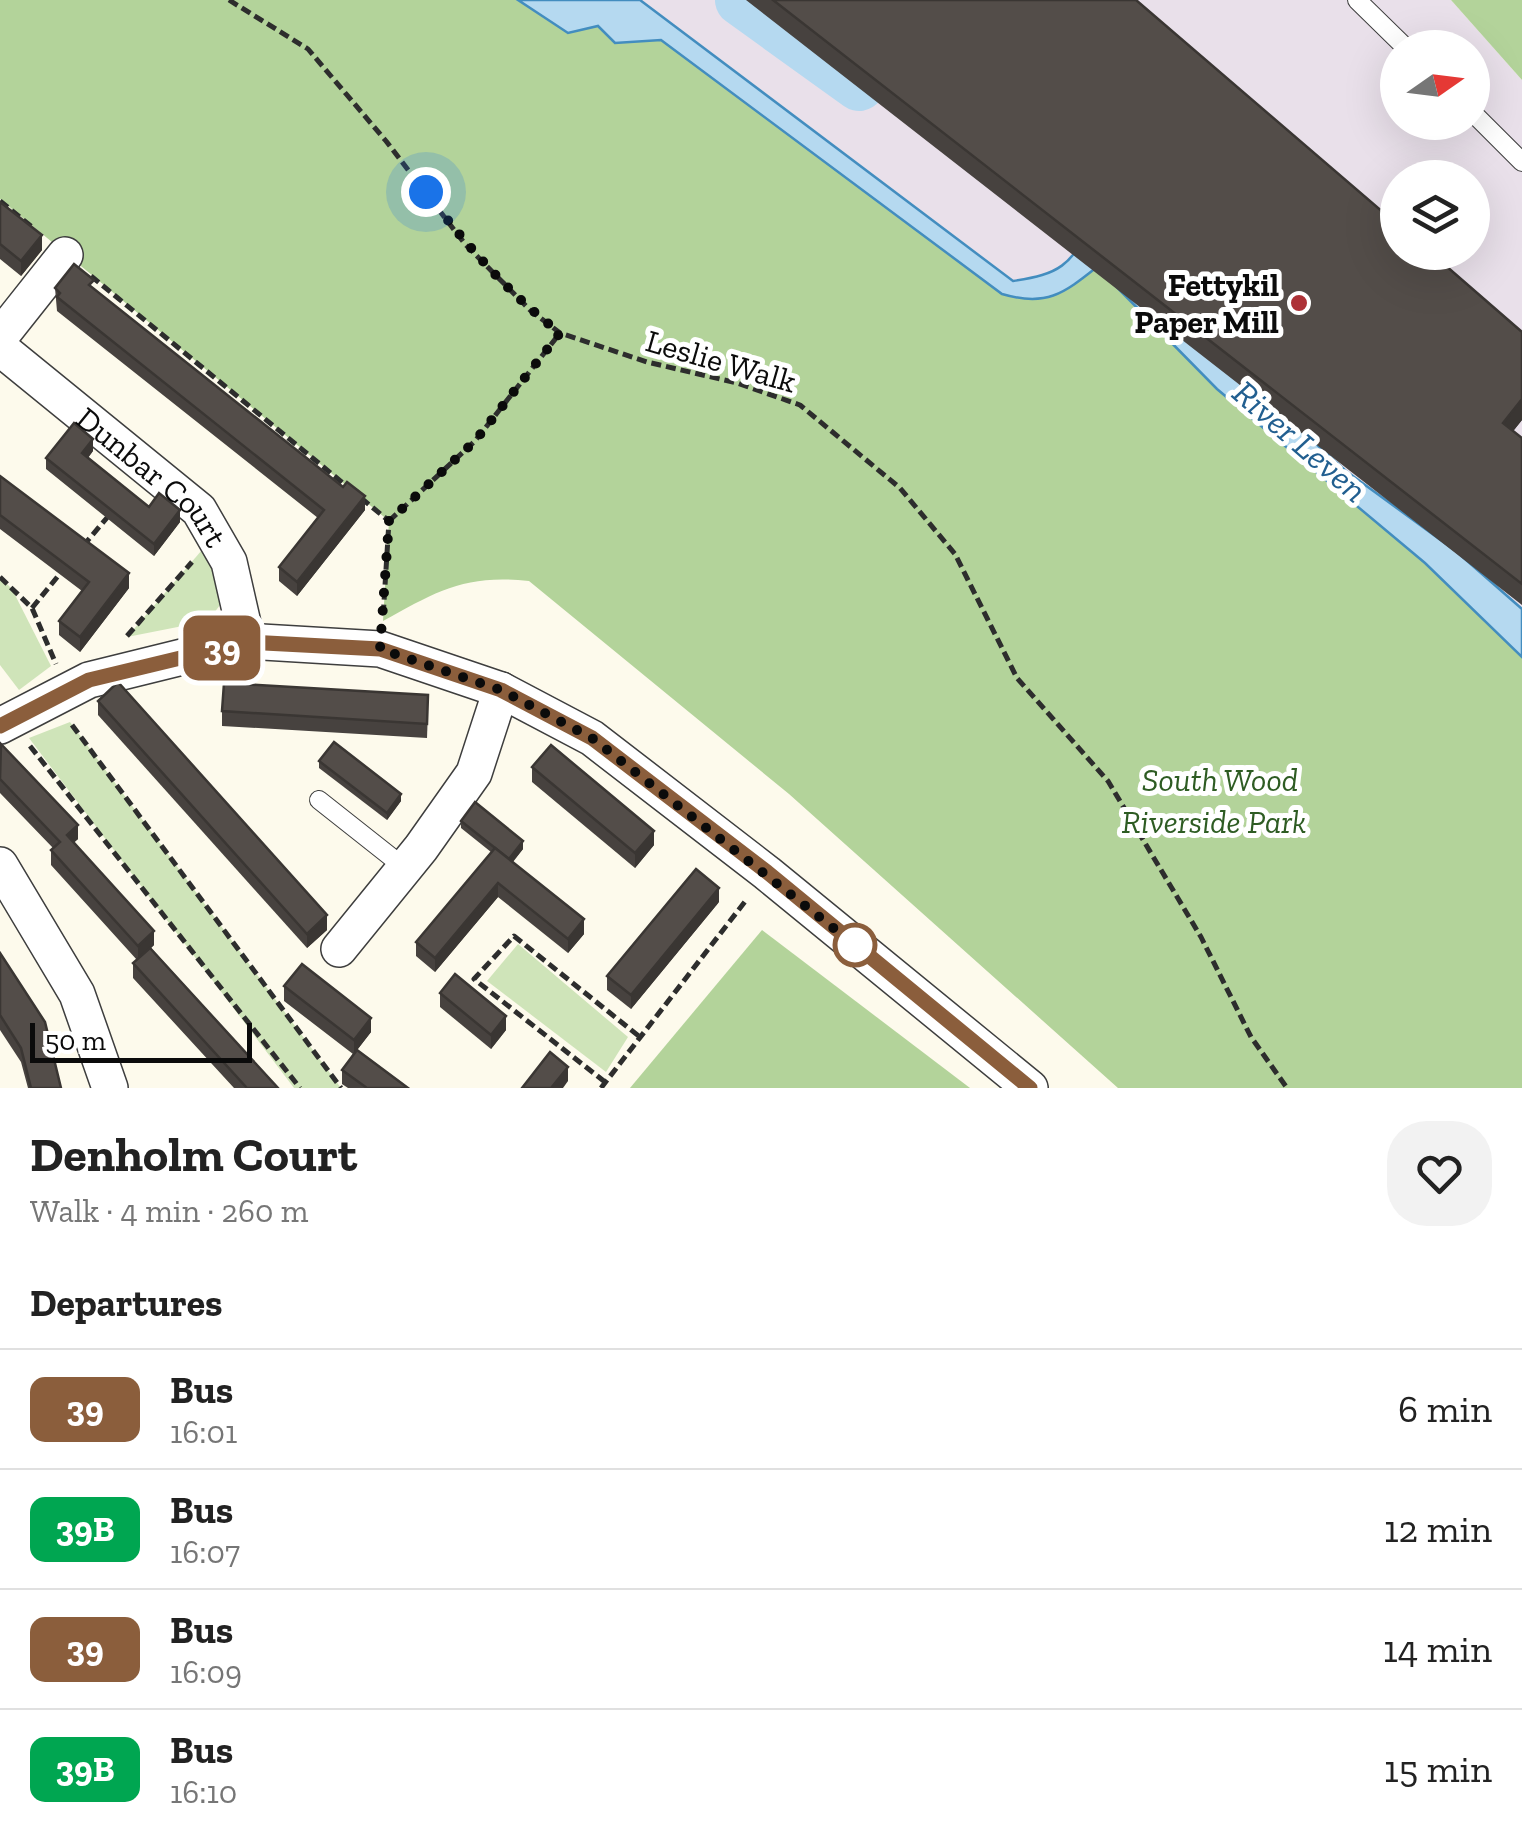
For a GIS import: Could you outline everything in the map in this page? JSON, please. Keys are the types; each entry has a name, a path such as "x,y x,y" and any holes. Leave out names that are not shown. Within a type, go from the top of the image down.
{"street":[{"name":"Dunbar Court","path":"65,255 4,356 199,510 229,562 247,642"},
{"path":"4,724 89,680 247,642 380,649 501,690 592,738 767,872 1030,1088"},
{"path":"339,949 405,868 474,773 501,690"},
{"path":"0,865 77,994 110,1088"}],"lane":[{"path":"1358,0 1388,30"},
{"path":"1490,130 1522,162"},
{"path":"319,800 405,868"}],"path":[{"name":"Leslie Walk","path":"229,0 308,50 386,141 465,244 530,310 560,333 647,362 737,382 800,405 900,488 955,554 1016,678 1108,781 1201,937 1251,1037 1287,1088"},
{"path":"0,200 389,521"},
{"path":"380,649 389,521 475,441 560,333"},
{"path":"78,552 113,510"},
{"path":"127,637 214,536"},
{"path":"32,608 66,566"},
{"path":"0,577 32,608 59,693 340,1088"},
{"path":"4,724 298,1087"},
{"path":"640,1037 514,936 474,980 603,1085 640,1037 767,872"}],"shaded area":[{"path":"476,0 1451,0 1478,30 1380,30 1380,140 1490,140 1490,44 1522,80 1522,723"}],"green space":[{"name":"South Wood","path":"0,0 518,0 598,26 615,43 660,39 1002,294 1029,298 1053,295 1097,266 1217,389 1425,563 1522,657 1522,1088 1118,1088 789,794 529,581 487,580 452,587 383,621 389,521 0,199"},
{"path":"1451,0 1522,0 1522,80 1490,44 1490,30 1478,30"},
{"path":"208,543 229,593 208,621 127,637"},
{"path":"0,577 12,589 51,666 19,690 0,665"},
{"path":"70,722 341,1088 294,1088 29,738"},
{"path":"762,930 970,1088 630,1088"},
{"path":"518,944 628,1037 606,1072 487,981"}],"water":[{"path":"518,0 640,0 1013,281 1062,266 1092,224 1254,388 1346,471 1457,552 1522,609 1522,657 1425,563 1217,389 1097,267 1053,296 1031,299 1002,294 661,40 615,43 598,26 568,33"}],"building":[{"name":"Fettykil Paper Mill","path":"773,0 1136,0 1380,210 1380,270 1451,270 1522,332 1522,399 1503,423 1522,438 1522,584"},
{"path":"0,202 42,235 21,261 0,244"},
{"path":"74,264 94,280 89,285 343,487 347,482 365,496 297,582 279,567 324,510 57,297 60,293 55,288"},
{"path":"74,423 93,439 82,453 149,507 159,493 180,510 154,544 46,458"},
{"path":"0,476 129,573 80,637 59,621 89,582 0,515"},
{"path":"118,682 327,915 307,934 98,701"},
{"path":"224,683 428,695 427,724 222,711"},
{"path":"334,742 401,794 387,813 319,761"},
{"path":"1,744 78,825 67,835 154,931 138,946 51,850 60,842 0,779"},
{"path":"551,745 654,831 635,853 532,767"},
{"path":"475,802 523,841 509,859 461,821"},
{"path":"495,848 584,919 568,939 498,883 435,958 416,942"},
{"path":"696,869 719,888 631,995 607,976"},
{"path":"150,948 278,1088 247,1088 133,963"},
{"path":"0,953 45,1022 61,1088 31,1088 21,1048 0,1015"},
{"path":"302,964 371,1018 354,1040 284,986"},
{"path":"455,974 506,1016 491,1035 440,993"},
{"path":"357,1050 408,1088 367,1088 342,1070"},
{"path":"550,1052 568,1067 551,1088 522,1088"}],"waterway":[{"name":"River Leven","path":"741,0 859,85"}],"bus line":[{"name":"39","path":"0,726 51,696 89,680 247,642 380,649 501,690 592,738 767,872 1030,1088"}],"place":[{"name":"Fettykil Paper Mill","path":"1299,303"}],"route":[{"path":"426,192 465,244 530,310 560,333 475,441 389,521 380,649 501,690 592,738 855,945"}],"park label":[{"name":"Riverside Park","path":"1214,822"}]}
